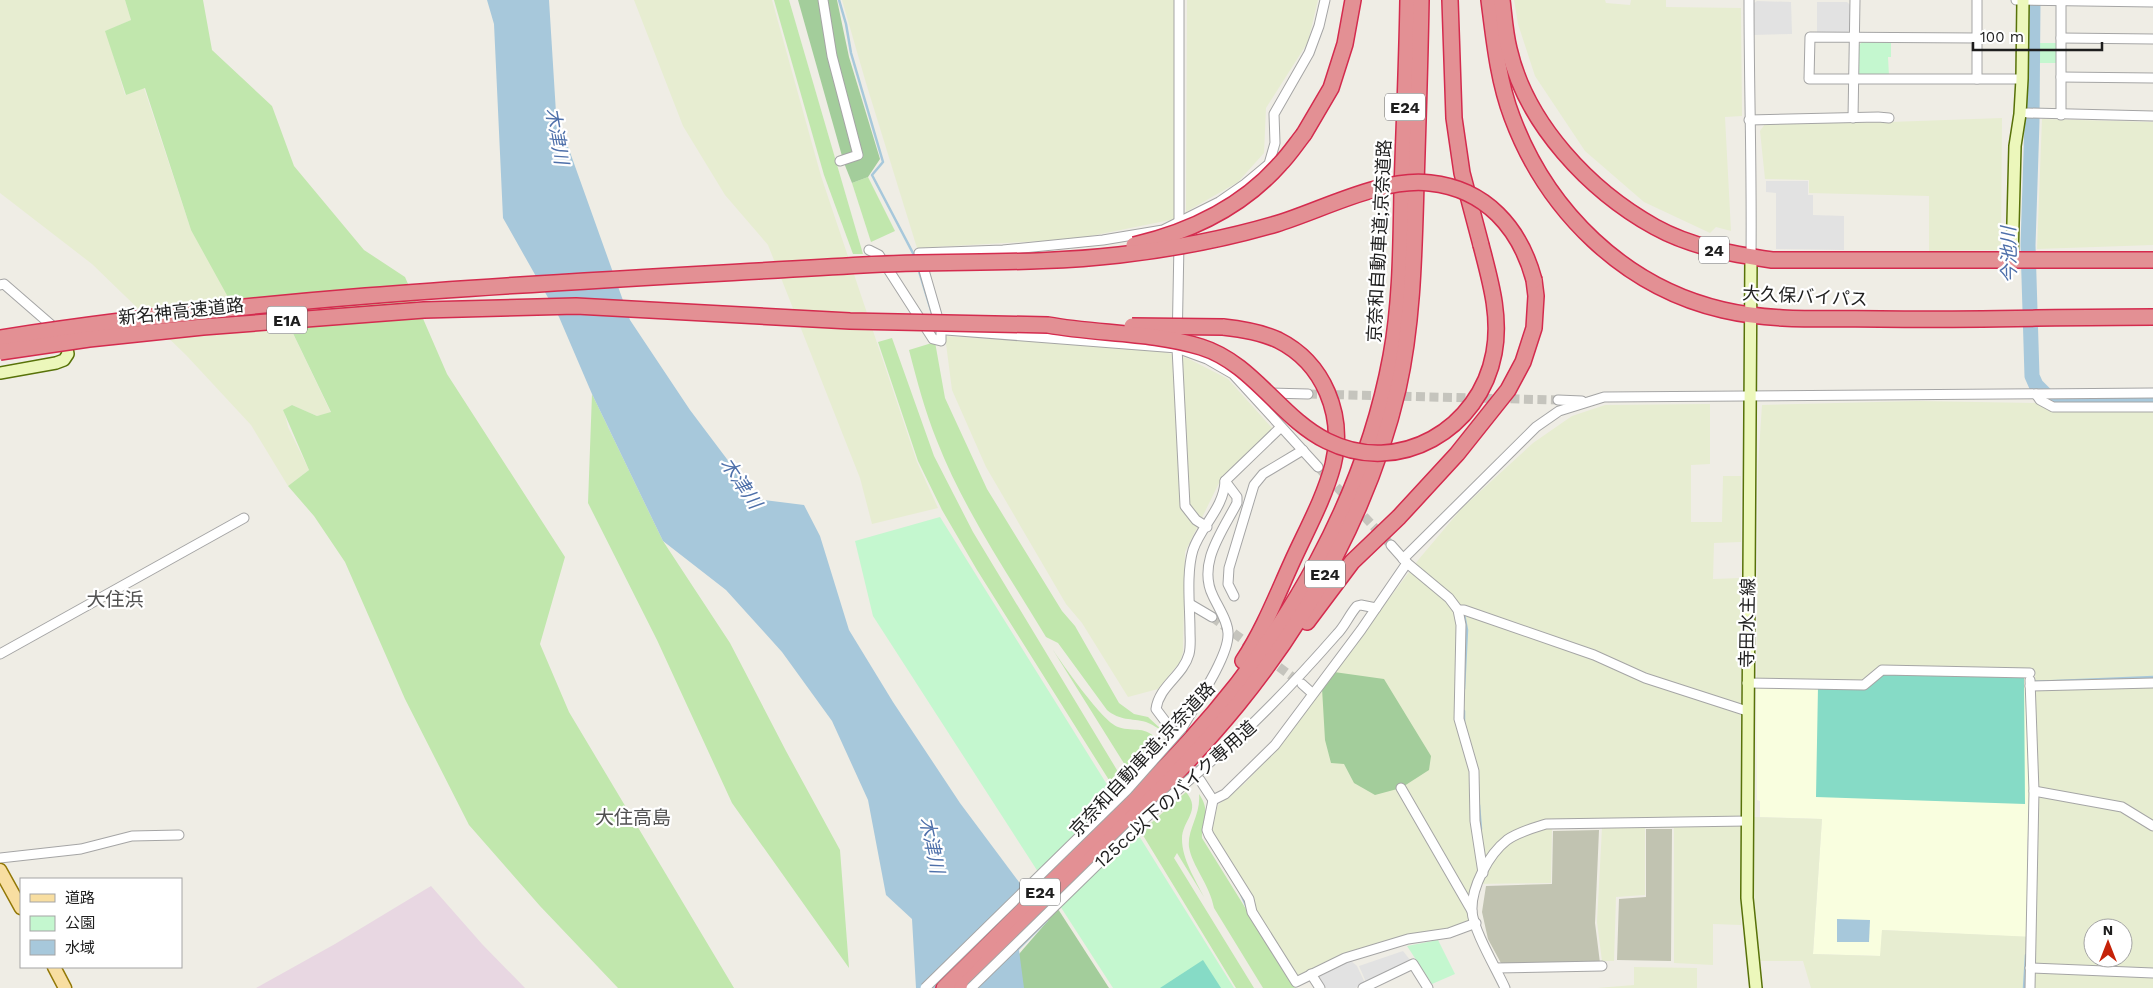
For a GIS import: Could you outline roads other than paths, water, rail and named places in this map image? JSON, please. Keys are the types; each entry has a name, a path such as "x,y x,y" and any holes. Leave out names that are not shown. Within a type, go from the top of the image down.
{"highway":[{"path":"944,264 1069,256 1113,249 1155,240 1187,229 1236,202 1260,184 1280,165 1304,134 1331,88 1345,44 1353,0"},
{"name":"京奈和自動車道;京奈道路","path":"1408,0 1408,214"},
{"name":"京奈和自動車道;京奈道路","path":"962,988 1140,802 1187,733 1262,650 1318,559 1347,499 1363,461 1384,387 1405,292 1420,0"},
{"path":"1048,325 1078,330 1141,335 1202,347 1233,362 1308,430 1328,442 1348,449 1374,453 1403,451 1422,445 1448,430 1471,406 1487,376 1494,352 1496,329 1494,294 1462,173 1454,118 1450,0"},
{"name":"大久保バイパス","path":"1489,0 1496,55 1511,115 1534,164 1550,190 1580,227 1612,257 1652,283 1695,302 1750,315 1909,319 2153,317"},
{"name":"大久保バイパス","path":"1502,0 1509,50 1520,81 1535,111 1557,144 1579,170 1630,211 1656,228 1722,252 1772,260 2153,260"},
{"path":"944,264 1090,258 1206,242 1241,234 1308,214 1389,185 1412,182 1432,183 1454,188 1472,196 1487,205 1512,230 1529,262 1536,296 1534,328 1523,362 1508,390 1458,454 1399,517 1352,562 1278,662 1239,702"},
{"name":"新名神高速道路","path":"0,338 182,312 420,291 886,264 944,264"},
{"name":"京奈和自動車道;京奈道路","path":"944,988 1140,802 1204,744 1239,702 1273,656 1330,565 1375,463 1398,390 1410,316 1405,292"},
{"name":"新名神高速道路","path":"0,352 88,339 306,318 424,310 576,306 850,321 1048,325"},
{"path":"1048,325 1223,327 1277,339 1299,352 1312,365 1323,380 1332,403 1337,438 1333,464 1325,490 1246,658 1187,733"}],"main road":[{"path":"2023,0 2022,79 2020,114 2015,146 2023,261"},
{"name":"寺田水主線","path":"1751,257 1746,898 1756,988"},
{"path":"0,373 64,360 68,354 65,337"},
{"path":"0,870 20,906"},
{"path":"55,968 65,988"}],"street":[{"path":"823,0 840,87 858,155 840,161"},
{"path":"1179,0 1177,348 1185,506 1196,520 1207,527"},
{"path":"869,250 879,255 933,339 941,341 941,329 919,253 1003,250 1103,240 1163,230 1219,202 1268,164 1275,143 1274,114 1309,53 1319,26 1325,0"},
{"path":"1750,0 1751,257"},
{"path":"1853,118 1855,0"},
{"path":"1977,0 1978,79"},
{"path":"2016,0 2153,2"},
{"path":"2061,0 2061,115"},
{"path":"1977,38 1810,37 1809,80 2022,79"},
{"path":"2061,38 2153,39"},
{"path":"2061,77 2153,78"},
{"path":"2027,113 2153,116"},
{"path":"1749,120 1889,118"},
{"path":"0,285 4,284 65,337"},
{"path":"941,329 1177,348 1207,360 1233,374 1318,467"},
{"path":"1250,392 1308,394"},
{"path":"1213,800 1225,794 1274,745 1376,608 1405,561 1536,427 1560,411 1604,397 2153,393"},
{"path":"2036,394 2040,400 2053,408 2153,407"},
{"path":"1558,400 1589,401"},
{"path":"1171,730 1156,709 1157,702 1165,688 1184,667 1189,652 1191,568 1194,550 1225,492 1225,481 1281,427"},
{"path":"1234,596 1228,584 1229,568 1254,485 1263,474 1303,450"},
{"name":"125cc以下のバイク専用道","path":"925,988 1187,733 1225,652 1228,634 1207,579 1208,565 1215,545 1236,503 1237,496 1225,481"},
{"path":"0,654 244,518"},
{"path":"1391,545 1405,561 1449,598 1458,610 1461,625 1460,719 1474,771 1475,821 1483,873"},
{"path":"1190,604 1212,617"},
{"name":"125cc以下のバイク専用道","path":"972,988 1142,821 1233,744 1286,691 1339,632 1357,606 1376,608"},
{"path":"1458,610 1464,610 1594,654 1645,678 1747,711"},
{"path":"1747,684 1864,685 1882,670 2030,681 2153,683"},
{"path":"2030,681 2034,791 2030,988"},
{"path":"1302,684 1312,693"},
{"path":"1200,780 1213,800 1207,830 1209,835 1249,899 1252,912 1296,982 1345,958 1408,939 1449,933 1476,923"},
{"path":"1401,788 1472,911 1506,988"},
{"path":"2034,791 2122,807 2153,826"},
{"path":"1472,911 1475,891 1494,854 1507,840 1522,832 1546,824 1746,821"},
{"path":"0,858 81,849 132,836 179,835"},
{"path":"1363,988 1413,964 1428,988"},
{"path":"1496,968 1602,966"},
{"path":"2030,968 2153,973"},
{"path":"1311,974 1320,988"}],"water":[{"name":"木津川","path":"487,0 549,0 556,113 630,320 690,410 757,499 804,505 820,536 849,630 893,702 960,803 1048,921 1019,950 1024,988 916,988 912,919 886,895 868,800 832,721 782,652 726,590 663,541 592,394 559,317 503,218 494,24"},
{"path":"1837,919 1870,920 1869,942 1837,942"}],"waterway":[{"path":"839,0 846,24 851,53 883,162 872,175 915,257"},
{"name":"今池川","path":"2033,0 2028,245 2032,376 2036,385 2052,401 2153,401"},
{"path":"918,268 933,317"},
{"path":"1464,614 1467,630 1464,689"},
{"path":"2031,682 2153,677"},
{"path":"1464,711 1464,724"},
{"path":"1479,805 1481,829"},
{"path":"1241,894 1248,910"},
{"path":"2024,988 2026,955"}],"tunnel":[{"path":"1308,394 1558,400"},
{"path":"1318,467 1391,545"},
{"path":"1212,617 1254,648"},
{"path":"1268,659 1302,684"},
{"path":"1171,731 1200,780"}],"district":[{"name":"大住浜","path":"115,599"},
{"name":"大住高島","path":"633,817"}]}
